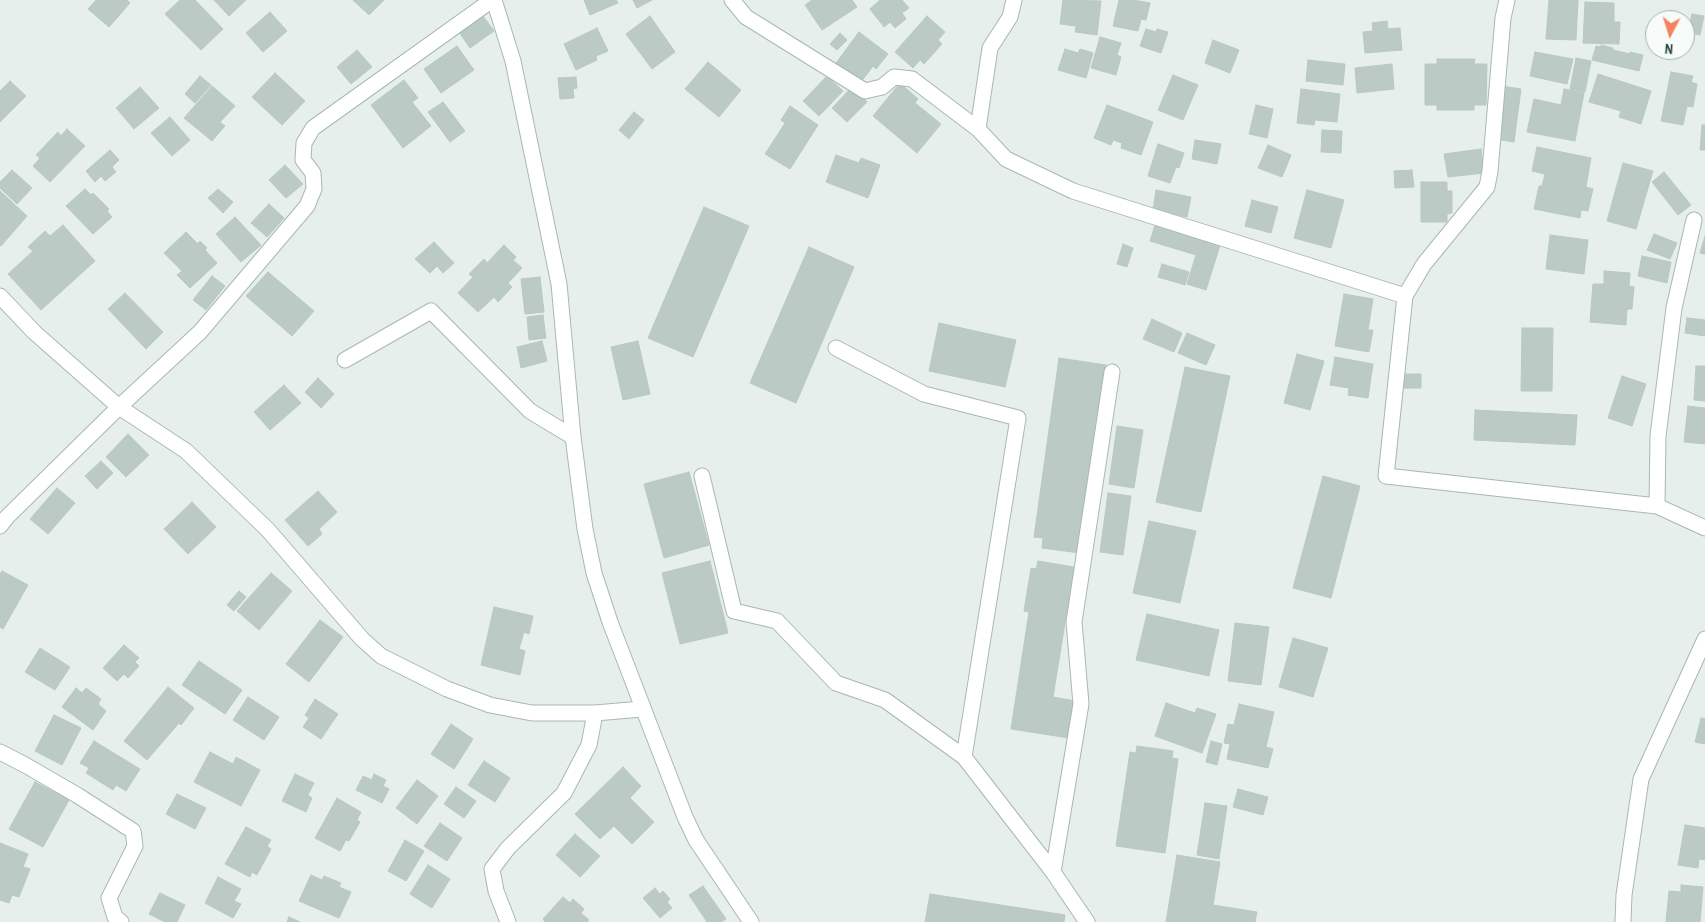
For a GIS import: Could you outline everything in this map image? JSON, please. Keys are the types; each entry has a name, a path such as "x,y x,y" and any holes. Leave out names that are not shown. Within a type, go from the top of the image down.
{"street":[{"path":"0,526 120,407 200,332 307,206 314,189 313,173 303,160 304,143 313,128 493,0 513,61 559,284 585,529 594,574 642,709 685,817 696,840 751,922"},
{"path":"732,0 746,17 865,91 882,87 894,77 912,79 978,129 1006,158 1073,191 1405,296"},
{"path":"978,129 990,48 1010,17 1014,0"},
{"path":"1507,0 1503,18 1487,187 1424,264 1405,296 1386,476 1657,506 1705,528"},
{"path":"1657,506 1658,436 1674,308 1694,220"},
{"path":"0,296 34,332 120,407 186,451 268,530 362,639 381,656 447,689 490,705 532,713 595,713 642,709"},
{"path":"345,360 432,311 530,411 574,437"},
{"path":"836,348 924,394 1018,418 964,757"},
{"path":"1053,872 1081,704 1074,622 1112,372"},
{"path":"702,476 734,611 777,621 836,683 885,700 964,757 1053,872 1087,922"},
{"path":"1622,922 1624,895 1641,779 1705,639"},
{"path":"508,922 496,891 492,869 508,848 564,793 589,745 595,713"},
{"path":"0,752 77,795 132,831 136,846 109,898 115,917 121,922"}],"building":[{"path":"96,0 127,0 130,3 109,27 88,9"},
{"path":"180,0 195,0 223,29 201,50 165,14"},
{"path":"214,0 246,0 229,16"},
{"path":"353,0 384,0 369,15"},
{"path":"584,0 616,0 618,3 590,15"},
{"path":"633,0 652,0 637,8"},
{"path":"812,0 852,0 857,7 822,30 805,5"},
{"path":"880,0 902,0 909,8 902,13 906,19 895,28 890,22 884,27 870,9"},
{"path":"1063,0 1101,1 1097,35 1075,32 1076,26 1060,24"},
{"path":"1119,0 1150,3 1146,20 1141,19 1138,31 1113,26"},
{"path":"1549,0 1578,0 1576,40 1546,39"},
{"path":"1585,2 1614,3 1614,22 1620,22 1619,44 1583,43"},
{"path":"270,12 287,31 263,52 246,33"},
{"path":"1695,14 1704,16 1700,35 1695,34"},
{"path":"483,16 494,31 470,48 459,32"},
{"path":"650,16 675,52 652,69 626,34"},
{"path":"927,16 945,32 938,40 942,44 924,64 920,60 913,68 895,52"},
{"path":"1387,21 1388,29 1400,28 1402,50 1365,53 1363,32 1373,31 1372,23"},
{"path":"597,28 608,51 596,56 597,60 576,70 564,44"},
{"path":"1146,29 1156,32 1157,29 1168,32 1161,53 1140,46"},
{"path":"859,32 888,54 876,69 873,66 861,82 836,63"},
{"path":"840,33 847,40 837,50 830,44"},
{"path":"1100,37 1121,43 1117,55 1121,57 1116,75 1091,68"},
{"path":"1213,40 1239,50 1230,73 1205,63"},
{"path":"1601,45 1613,48 1613,50 1643,55 1639,71 1592,60 1596,46 1601,47"},
{"path":"457,46 474,70 441,93 424,69"},
{"path":"1065,49 1078,53 1080,49 1093,53 1086,78 1058,70"},
{"path":"357,50 372,67 351,84 337,67"},
{"path":"1535,52 1573,59 1567,84 1530,76"},
{"path":"1576,58 1591,61 1585,92 1570,89"},
{"path":"1437,59 1475,59 1474,64 1487,64 1486,105 1474,105 1474,110 1437,110 1437,105 1425,105 1425,64 1437,64"},
{"path":"1308,60 1345,64 1343,85 1306,81"},
{"path":"708,62 741,90 719,117 685,89"},
{"path":"1392,64 1394,89 1357,93 1355,68"},
{"path":"1671,72 1693,76 1691,82 1697,84 1693,107 1687,106 1683,125 1661,121"},
{"path":"275,73 305,101 282,125 252,97"},
{"path":"1598,74 1651,91 1641,124 1619,117 1621,111 1589,102"},
{"path":"1173,75 1198,85 1183,120 1158,110"},
{"path":"200,76 211,85 195,103 185,94"},
{"path":"827,76 843,91 819,116 803,101"},
{"path":"576,77 577,88 573,89 574,98 560,99 558,78"},
{"path":"404,80 418,98 412,102 431,126 403,148 371,105"},
{"path":"10,81 26,96 0,122 0,91"},
{"path":"900,83 918,99 915,103 941,124 917,153 873,116"},
{"path":"212,86 235,106 220,122 225,126 212,141 184,118"},
{"path":"1501,86 1521,89 1514,142 1495,139"},
{"path":"140,87 159,108 134,129 116,108"},
{"path":"852,87 867,102 847,122 832,108"},
{"path":"1301,89 1340,94 1337,122 1315,120 1314,125 1297,123"},
{"path":"1564,89 1584,93 1575,141 1527,132 1534,99 1561,105"},
{"path":"443,102 465,131 450,142 428,112"},
{"path":"1107,105 1153,122 1141,155 1121,148 1122,143 1113,140 1111,145 1094,138"},
{"path":"1256,105 1273,109 1267,138 1249,134"},
{"path":"790,106 818,125 790,169 765,154 785,123 781,120"},
{"path":"634,112 644,120 629,139 619,130"},
{"path":"170,117 190,140 172,156 151,133"},
{"path":"1702,125 1705,125 1705,150 1700,150"},
{"path":"67,129 85,146 50,182 33,166 40,158 36,155 58,132 61,136"},
{"path":"1322,130 1342,131 1341,153 1321,152"},
{"path":"1195,140 1221,144 1217,164 1192,159"},
{"path":"1158,144 1184,153 1179,168 1176,167 1170,183 1148,176"},
{"path":"1268,145 1291,155 1282,177 1258,168"},
{"path":"1537,147 1591,158 1586,187 1593,189 1588,211 1581,210 1580,218 1534,209 1539,186 1542,186 1545,174 1532,171"},
{"path":"1481,149 1484,173 1448,177 1444,154"},
{"path":"110,150 119,160 112,167 116,172 105,181 101,176 95,182 86,171"},
{"path":"836,155 859,163 861,158 880,165 868,198 826,182"},
{"path":"1623,163 1653,171 1636,229 1607,221"},
{"path":"285,165 303,184 286,198 269,180"},
{"path":"12,170 32,188 17,204 0,188 0,182"},
{"path":"1412,170 1414,187 1395,188 1394,171"},
{"path":"1664,172 1691,205 1678,215 1652,182"},
{"path":"1421,182 1447,182 1447,191 1452,191 1452,213 1447,214 1447,222 1421,222"},
{"path":"85,189 91,195 93,193 109,209 107,211 112,217 93,234 66,206"},
{"path":"218,189 233,202 223,213 208,198"},
{"path":"1156,190 1191,197 1187,217 1153,210"},
{"path":"1307,190 1344,200 1331,248 1294,238"},
{"path":"0,191 27,216 1,246 0,245"},
{"path":"1252,200 1278,207 1271,233 1245,226"},
{"path":"269,204 284,218 267,237 251,223"},
{"path":"704,207 749,226 693,357 648,338"},
{"path":"235,217 261,245 241,262 216,234"},
{"path":"1156,222 1221,242 1206,290 1187,284 1196,255 1150,241"},
{"path":"63,225 95,261 41,310 8,274 33,251 28,247 45,231 50,236"},
{"path":"186,232 198,244 200,241 207,248 205,250 217,263 190,288 177,275 182,271 164,253"},
{"path":"1654,234 1677,243 1670,259 1647,250"},
{"path":"1550,235 1588,240 1584,274 1546,269"},
{"path":"1705,236 1705,254 1700,253"},
{"path":"434,242 454,263 443,273 437,266 430,273 415,259"},
{"path":"1123,244 1133,248 1127,267 1117,264"},
{"path":"504,245 516,257 513,260 522,268 508,283 512,287 498,302 494,297 478,312 458,293 473,277 469,274 484,259 487,263"},
{"path":"809,247 854,267 796,403 750,383"},
{"path":"1642,256 1671,262 1667,283 1638,276"},
{"path":"1162,264 1189,272 1185,285 1158,277"},
{"path":"1604,271 1630,273 1629,286 1634,287 1632,309 1627,309 1626,325 1590,322 1593,284 1604,284"},
{"path":"268,272 314,311 292,336 246,296"},
{"path":"212,276 225,286 206,310 193,300"},
{"path":"540,277 544,312 525,314 521,279"},
{"path":"125,293 163,332 146,349 108,309"},
{"path":"1344,294 1373,299 1368,330 1373,330 1369,352 1335,346"},
{"path":"543,315 546,338 529,340 527,317"},
{"path":"1687,318 1705,320 1705,336 1685,333"},
{"path":"1152,319 1182,333 1174,352 1143,339"},
{"path":"939,323 1016,340 1005,387 929,371"},
{"path":"1522,328 1553,328 1552,391 1521,391"},
{"path":"1187,333 1215,345 1206,365 1178,353"},
{"path":"542,341 547,361 521,368 517,347"},
{"path":"638,341 650,394 623,400 611,347"},
{"path":"1297,354 1324,361 1310,410 1284,403"},
{"path":"1335,357 1373,364 1368,398 1348,395 1349,388 1330,385"},
{"path":"1059,358 1106,365 1080,553 1042,548 1043,538 1034,537"},
{"path":"1696,366 1705,366 1705,401 1694,400"},
{"path":"1185,367 1230,376 1201,512 1156,502"},
{"path":"1404,374 1421,374 1421,388 1404,388"},
{"path":"1622,376 1646,384 1632,426 1608,418"},
{"path":"318,378 334,394 321,408 305,392"},
{"path":"284,385 301,403 270,430 254,412"},
{"path":"1688,406 1705,408 1705,444 1684,442"},
{"path":"1475,410 1577,415 1575,445 1474,440"},
{"path":"1117,426 1143,430 1134,488 1109,484"},
{"path":"128,434 149,455 126,477 106,457"},
{"path":"101,461 113,473 97,489 85,476"},
{"path":"689,472 709,545 664,558 644,484"},
{"path":"1323,476 1360,486 1331,598 1293,588"},
{"path":"57,488 75,503 48,534 30,519"},
{"path":"318,491 337,512 319,529 322,534 308,546 285,520"},
{"path":"1108,493 1131,496 1123,555 1100,552"},
{"path":"192,502 216,527 188,554 164,529"},
{"path":"1149,521 1196,531 1180,603 1133,593"},
{"path":"710,561 728,633 680,644 662,573"},
{"path":"1038,561 1074,567 1053,697 1075,701 1069,738 1011,729 1029,612 1024,611 1031,568 1036,569"},
{"path":"2,571 28,585 3,629 0,627 0,574"},
{"path":"271,573 292,591 259,630 237,611"},
{"path":"239,591 246,597 234,611 227,605"},
{"path":"494,607 533,616 529,634 524,632 519,649 525,651 520,675 481,665"},
{"path":"1147,614 1219,630 1209,676 1136,660"},
{"path":"320,620 343,637 309,682 286,664"},
{"path":"1235,623 1269,627 1261,685 1228,681"},
{"path":"1293,638 1328,648 1313,697 1279,687"},
{"path":"124,645 139,658 135,662 139,666 128,678 124,674 117,681 103,668"},
{"path":"40,648 70,667 55,690 25,672"},
{"path":"199,661 242,690 225,714 182,685"},
{"path":"168,687 194,708 181,725 179,723 147,760 124,741"},
{"path":"76,688 82,693 86,688 101,699 98,704 106,711 93,730 62,707"},
{"path":"248,697 279,717 264,740 233,720"},
{"path":"315,699 338,714 321,739 303,727 309,718 305,715"},
{"path":"1166,703 1195,713 1197,708 1216,714 1202,753 1155,736"},
{"path":"1239,704 1274,712 1266,747 1273,749 1268,768 1227,759 1230,744 1224,743 1228,724 1234,725"},
{"path":"54,715 81,728 62,765 35,751"},
{"path":"1701,718 1705,719 1705,744 1695,742"},
{"path":"451,724 473,739 454,769 431,754"},
{"path":"94,741 140,769 126,791 116,785 113,790 86,773 89,768 80,763"},
{"path":"1211,741 1222,744 1217,765 1206,762"},
{"path":"1137,746 1173,751 1172,758 1178,759 1165,853 1116,846 1130,752 1136,753"},
{"path":"210,752 233,764 236,757 260,770 241,806 194,782"},
{"path":"484,761 510,778 495,802 468,785"},
{"path":"623,767 641,786 630,798 654,822 632,844 614,826 600,839 575,814"},
{"path":"295,774 314,783 308,795 312,798 306,812 282,801"},
{"path":"374,774 386,780 383,786 389,789 382,803 356,790 363,776 372,780"},
{"path":"417,780 438,796 417,824 396,808"},
{"path":"35,782 69,800 43,847 9,829"},
{"path":"456,787 476,801 464,818 444,804"},
{"path":"1238,789 1268,797 1263,815 1233,807"},
{"path":"177,794 206,808 195,829 166,814"},
{"path":"337,798 361,812 357,820 360,822 349,841 346,840 340,851 315,838"},
{"path":"1205,803 1227,806 1219,859 1197,855"},
{"path":"440,823 462,838 447,861 424,846"},
{"path":"1685,825 1705,828 1705,860 1699,859 1698,868 1678,865"},
{"path":"246,827 271,840 267,846 271,849 257,875 252,872 250,877 225,864"},
{"path":"575,834 600,856 580,877 556,855"},
{"path":"405,840 424,851 406,881 388,871"},
{"path":"0,843 28,854 23,867 30,869 19,897 12,895 9,903 0,900"},
{"path":"1177,855 1220,862 1213,905 1257,912 1255,922 1166,922"},
{"path":"428,865 450,879 432,908 410,894"},
{"path":"311,875 322,880 324,876 341,883 339,887 351,892 339,918 299,901"},
{"path":"218,877 241,889 234,901 241,904 233,918 205,903"},
{"path":"1681,885 1703,887 1700,922 1666,922 1669,891 1681,892"},
{"path":"703,886 726,919 721,922 707,922 689,895"},
{"path":"655,888 660,894 663,891 670,899 667,902 672,908 660,918 643,898"},
{"path":"160,893 185,905 177,922 165,922 149,914"},
{"path":"930,894 1065,915 1064,922 925,922"},
{"path":"563,897 570,903 573,899 584,909 581,913 589,920 587,922 545,922 543,919"},
{"path":"289,917 300,922 287,922"}]}
